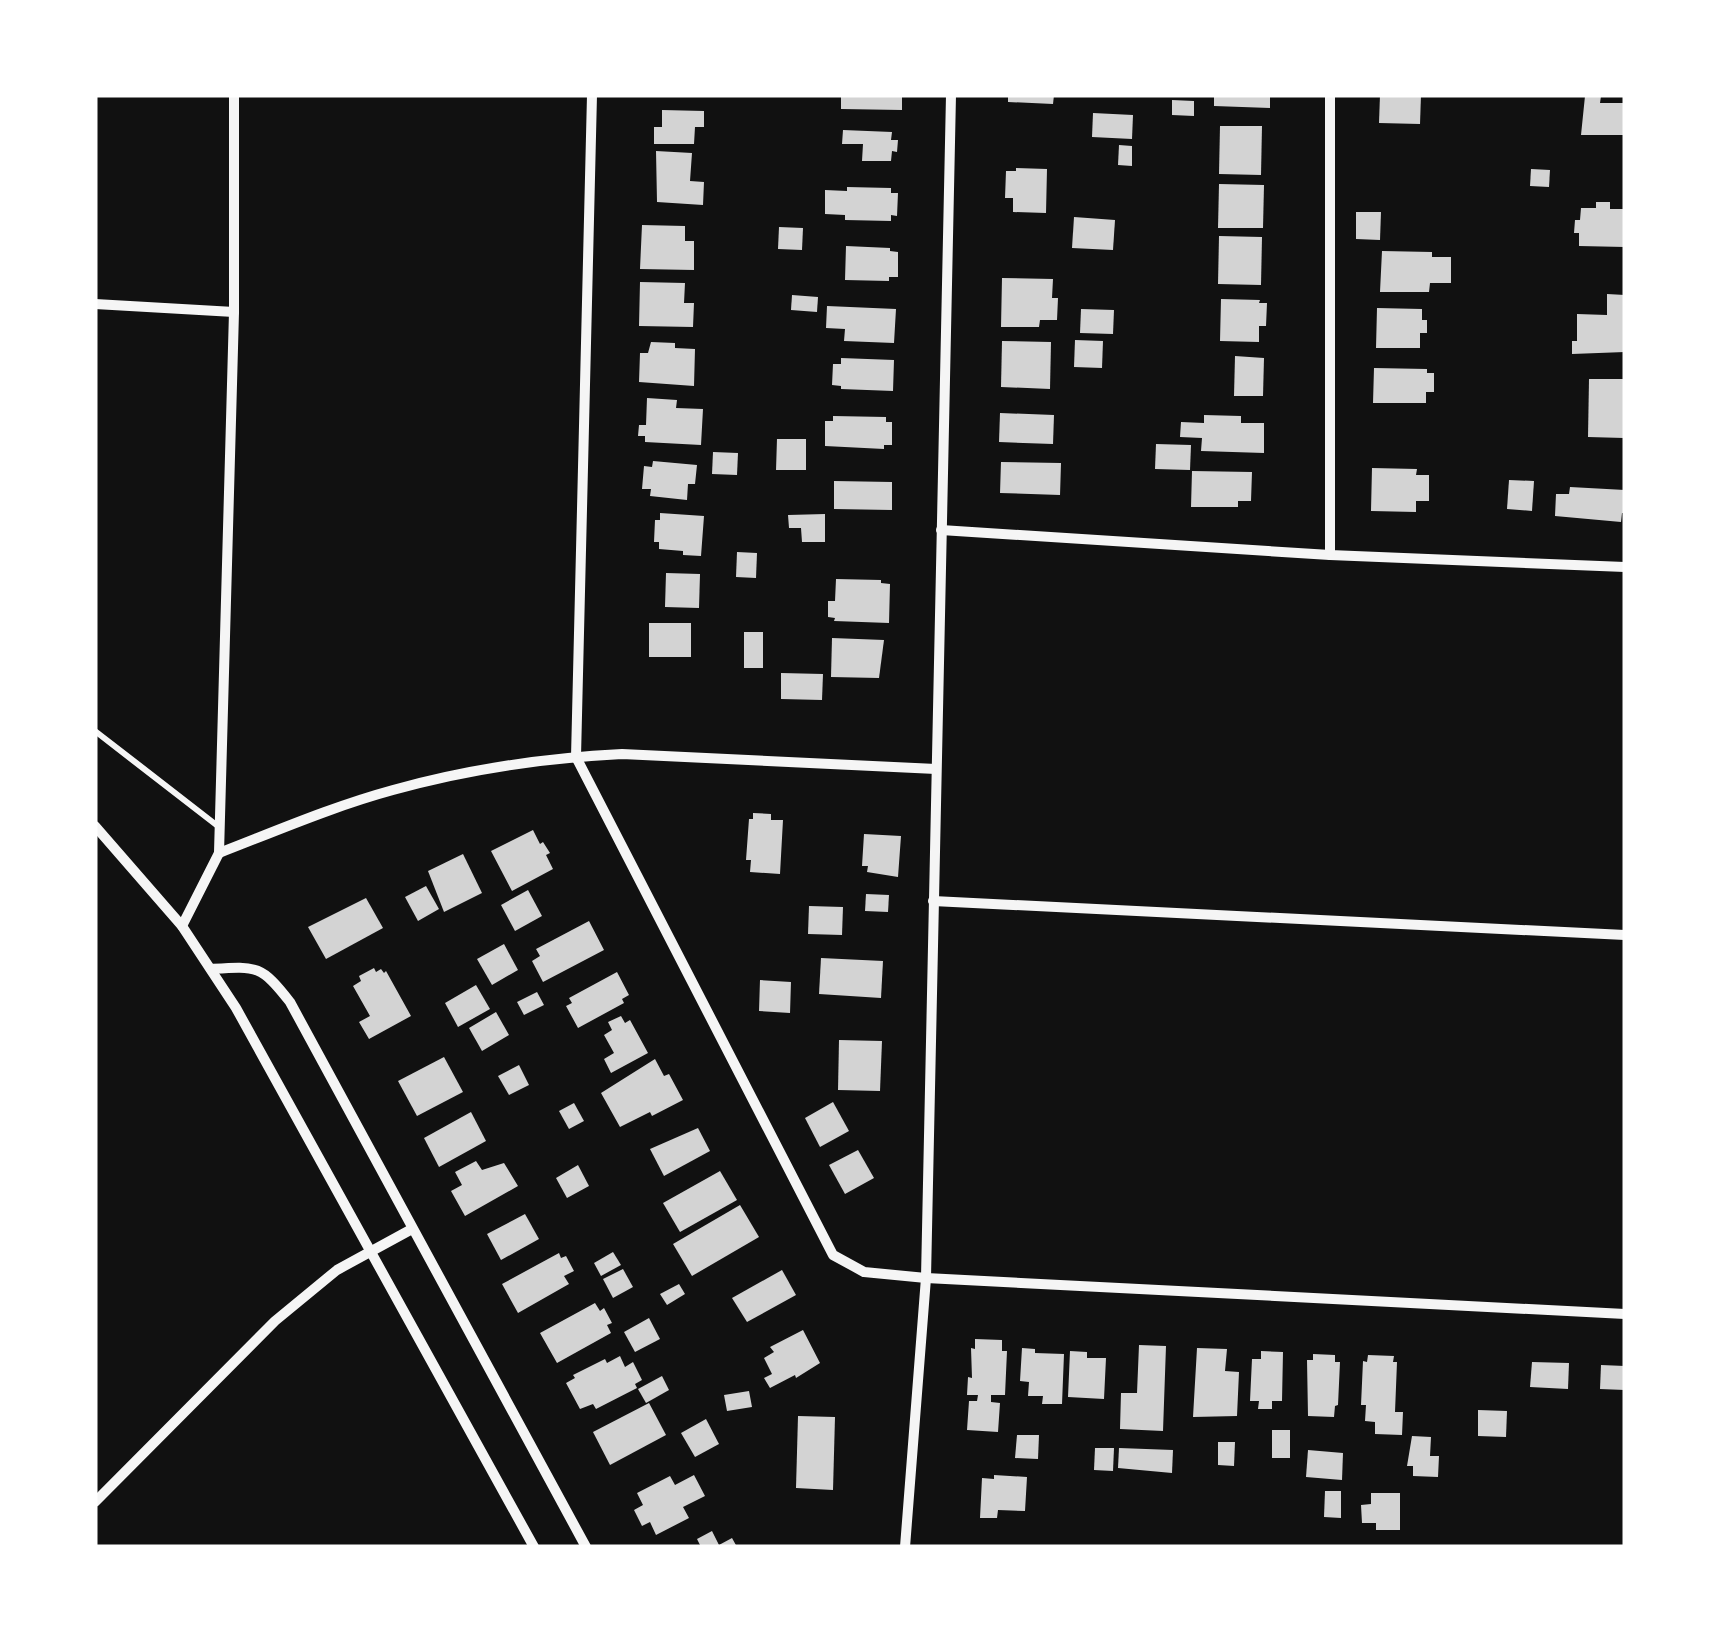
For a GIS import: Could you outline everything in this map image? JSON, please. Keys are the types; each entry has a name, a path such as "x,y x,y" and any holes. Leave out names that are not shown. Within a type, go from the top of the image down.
{"street":[{"path":"182,926 219,854 234,312 234,95"},
{"path":"592,95 576,757 833,1256 864,1272 926,1278 1625,1314"},
{"path":"905,1547 926,1278 951,95"},
{"path":"1330,95 1330,555"},
{"path":"95,304 234,312"},
{"path":"940,530 1330,555 1625,567"},
{"path":"219,854 391,790 483,769 576,757 622,754 936,770"},
{"path":"95,826 182,926 236,1008 534,1547"},
{"path":"933,902 1625,935"},
{"path":"211,969 246,967 268,974 290,1002 586,1547"},
{"path":"95,1502 275,1321 337,1270 412,1230"}],"lane":[{"path":"95,731 220,827"}],"building":[{"path":"841,95 902,95 902,110 841,109"},
{"path":"1008,95 1054,95 1053,104 1008,102"},
{"path":"1214,95 1270,95 1270,108 1214,106"},
{"path":"1380,95 1421,95 1420,124 1379,123"},
{"path":"1585,96 1601,96 1600,103 1625,103 1625,135 1581,135"},
{"path":"1172,100 1194,101 1194,116 1172,115"},
{"path":"662,110 704,111 704,127 695,127 694,144 654,144 654,127 662,127"},
{"path":"1093,113 1133,115 1132,139 1092,137"},
{"path":"1220,126 1262,126 1261,175 1219,174"},
{"path":"843,130 892,132 891,140 898,140 897,152 892,151 891,161 862,161 863,144 842,144"},
{"path":"1119,145 1132,146 1132,166 1118,165"},
{"path":"656,151 692,153 690,181 704,182 703,205 657,202"},
{"path":"1047,169 1046,213 1013,212 1013,198 1005,198 1006,171"},
{"path":"1531,169 1550,170 1549,187 1530,186"},
{"path":"1219,184 1264,185 1263,228 1218,228"},
{"path":"847,187 891,188 891,193 898,193 897,216 891,215 891,221 845,220 845,215 825,214 825,190 847,191"},
{"path":"1596,202 1610,202 1610,209 1625,209 1625,247 1579,246 1575,220 1580,220 1581,208 1596,208"},
{"path":"1356,212 1381,212 1380,240 1356,239"},
{"path":"1074,217 1115,220 1113,250 1072,248"},
{"path":"642,225 685,226 685,241 694,241 694,270 640,269"},
{"path":"779,227 803,228 802,250 778,249"},
{"path":"1219,236 1262,237 1261,285 1218,284"},
{"path":"846,246 890,248 898,252 898,277 889,277 889,281 845,280"},
{"path":"1382,251 1432,252 1432,257 1451,257 1451,283 1430,283 1429,292 1380,292"},
{"path":"1002,278 1053,279 1052,298 1058,298 1057,320 1040,320 1039,327 1001,327"},
{"path":"640,282 685,283 684,303 694,303 693,327 639,326"},
{"path":"1607,294 1625,295 1625,352 1572,354 1572,341 1577,341 1577,314 1607,315"},
{"path":"792,295 818,297 817,312 791,310"},
{"path":"1221,299 1267,303 1266,326 1259,326 1259,342 1220,341"},
{"path":"827,306 896,309 894,343 844,341 845,329 826,328"},
{"path":"1377,308 1422,309 1427,333 1420,333 1420,348 1376,348"},
{"path":"1081,309 1114,310 1113,334 1080,333"},
{"path":"1075,340 1103,341 1102,368 1074,367"},
{"path":"1002,341 1051,342 1050,389 1001,387"},
{"path":"651,342 695,349 694,386 639,382 640,353 648,353"},
{"path":"1235,356 1264,358 1263,396 1234,396"},
{"path":"841,358 894,360 893,391 841,389 832,385 833,364 841,364"},
{"path":"1374,368 1427,369 1427,373 1434,373 1434,392 1426,392 1426,403 1373,403"},
{"path":"1589,379 1624,379 1624,438 1588,437"},
{"path":"647,398 677,400 676,408 703,409 701,445 645,442 645,436 638,436 639,425 646,425"},
{"path":"1000,413 1054,415 1053,444 999,442"},
{"path":"1204,415 1241,416 1241,423 1264,423 1264,453 1201,451 1202,438 1180,437 1181,422 1204,423"},
{"path":"833,416 886,417 886,422 892,422 892,445 884,445 884,449 825,446 825,421 833,421"},
{"path":"777,439 806,439 806,470 776,470"},
{"path":"1156,444 1191,445 1190,470 1155,469"},
{"path":"713,452 738,453 737,475 712,474"},
{"path":"653,461 697,465 695,484 688,484 687,500 650,496 651,489 642,489 644,466 652,467"},
{"path":"1001,462 1061,463 1060,495 1000,493"},
{"path":"1372,468 1417,469 1416,475 1429,475 1429,501 1416,501 1416,512 1371,511"},
{"path":"1192,471 1252,472 1251,501 1238,501 1238,507 1191,507"},
{"path":"1509,480 1534,481 1532,511 1507,509"},
{"path":"834,481 892,482 892,510 834,509"},
{"path":"1570,487 1625,490 1621,522 1555,516 1556,494 1569,494"},
{"path":"660,513 704,516 701,556 659,549 659,542 654,542 655,520 660,520"},
{"path":"825,514 825,542 802,542 801,528 789,528 788,515"},
{"path":"737,552 757,553 756,578 736,577"},
{"path":"666,573 700,574 699,608 665,607"},
{"path":"836,579 881,580 890,584 889,623 834,621 835,618 828,617 828,601 835,601"},
{"path":"649,623 691,623 691,657 649,657"},
{"path":"744,632 763,632 763,668 744,668"},
{"path":"832,638 884,640 879,678 831,677"},
{"path":"781,673 823,674 822,700 781,699"},
{"path":"753,813 771,814 771,820 783,820 780,874 750,872 751,860 746,860 749,819 753,819"},
{"path":"533,830 550,853 546,855 553,869 512,891 491,851"},
{"path":"864,834 901,836 898,877 867,872 868,866 862,866"},
{"path":"463,854 482,893 444,912 428,871"},
{"path":"426,886 439,909 418,921 405,897"},
{"path":"528,890 542,916 515,931 501,905"},
{"path":"866,894 889,895 888,912 865,911"},
{"path":"366,898 383,928 326,959 308,927"},
{"path":"809,906 843,907 842,935 808,934"},
{"path":"589,921 604,950 543,982 532,961 540,956 536,949"},
{"path":"504,944 518,970 492,985 477,959"},
{"path":"821,958 883,961 881,998 819,994"},
{"path":"374,968 376,972 386,971 411,1016 369,1039 359,1022 370,1016 353,986 361,981 359,976"},
{"path":"617,972 629,995 622,999 624,1003 578,1028 566,1006 572,1003 569,998"},
{"path":"760,980 791,982 790,1013 759,1011"},
{"path":"476,985 490,1009 458,1027 445,1003"},
{"path":"537,992 544,1005 524,1015 517,1002"},
{"path":"496,1012 509,1035 482,1051 469,1028"},
{"path":"621,1016 625,1023 630,1020 648,1053 611,1073 604,1059 614,1053 604,1035 612,1030 608,1022"},
{"path":"839,1040 882,1041 880,1091 838,1090"},
{"path":"444,1057 463,1092 417,1116 398,1081"},
{"path":"655,1059 664,1076 669,1074 683,1100 620,1127 601,1093"},
{"path":"519,1065 529,1085 509,1095 498,1076"},
{"path":"833,1102 849,1131 820,1147 805,1118"},
{"path":"574,1103 584,1121 569,1129 559,1111"},
{"path":"471,1112 486,1141 439,1167 424,1138"},
{"path":"698,1128 710,1151 664,1176 650,1149"},
{"path":"858,1150 874,1178 845,1194 829,1165"},
{"path":"476,1161 482,1170 504,1163 518,1186 465,1216 451,1191 462,1185 455,1172"},
{"path":"578,1165 589,1186 567,1198 556,1178"},
{"path":"720,1171 737,1200 680,1232 663,1203"},
{"path":"740,1205 759,1237 692,1276 673,1244"},
{"path":"525,1214 539,1239 501,1260 487,1234"},
{"path":"613,1252 621,1265 601,1276 594,1263"},
{"path":"559,1253 561,1258 566,1256 574,1271 564,1276 569,1284 518,1313 502,1284"},
{"path":"623,1269 633,1287 613,1298 603,1279"},
{"path":"782,1270 796,1295 747,1322 732,1298"},
{"path":"679,1284 685,1294 667,1305 660,1294"},
{"path":"595,1303 600,1311 604,1308 612,1323 607,1325 611,1333 557,1363 540,1333"},
{"path":"649,1318 660,1339 635,1352 624,1332"},
{"path":"803,1330 820,1363 770,1388 764,1378 772,1374 764,1358 774,1352 770,1347"},
{"path":"975,1339 1002,1340 1002,1351 1007,1351 1005,1395 991,1395 991,1402 1000,1403 998,1432 967,1430 969,1401 977,1401 978,1395 967,1395"},
{"path":"1139,1345 1166,1346 1163,1431 1120,1429 1121,1393 1137,1393"},
{"path":"1022,1348 1035,1349 1035,1353 1064,1354 1062,1404 1042,1404 1043,1396 1028,1396 1029,1382 1020,1381"},
{"path":"1197,1348 1227,1349 1225,1371 1239,1372 1237,1416 1193,1417"},
{"path":"1070,1351 1087,1352 1087,1358 1106,1358 1104,1399 1068,1397"},
{"path":"1261,1351 1283,1352 1282,1401 1272,1401 1272,1409 1258,1409 1259,1401 1250,1401 1252,1359 1261,1359"},
{"path":"1313,1354 1335,1355 1335,1362 1340,1362 1334,1417 1308,1416 1307,1360 1313,1360"},
{"path":"1368,1355 1394,1356 1393,1362 1397,1362 1395,1412 1403,1412 1402,1435 1375,1434 1375,1422 1365,1421 1366,1405 1361,1405 1363,1361 1367,1362"},
{"path":"620,1356 625,1367 633,1362 642,1380 635,1384 637,1388 596,1409 593,1404 580,1409 566,1383 575,1378 573,1375 605,1359 607,1363"},
{"path":"1532,1362 1569,1363 1568,1389 1530,1387"},
{"path":"1601,1365 1625,1366 1625,1390 1600,1389"},
{"path":"662,1376 669,1390 646,1403 638,1389"},
{"path":"749,1391 752,1407 727,1411 724,1395"},
{"path":"649,1403 666,1435 610,1465 593,1432"},
{"path":"1478,1410 1507,1411 1506,1437 1478,1436"},
{"path":"798,1416 835,1417 833,1490 796,1488"},
{"path":"706,1419 719,1444 695,1457 681,1433"},
{"path":"1272,1430 1290,1430 1290,1458 1272,1458"},
{"path":"1017,1435 1039,1435 1038,1459 1015,1458"},
{"path":"1412,1436 1431,1437 1430,1456 1439,1456 1438,1477 1413,1476 1413,1466 1407,1466"},
{"path":"1218,1442 1235,1442 1234,1466 1218,1465"},
{"path":"1095,1448 1114,1448 1113,1471 1094,1470"},
{"path":"1119,1448 1173,1450 1172,1473 1118,1468"},
{"path":"1308,1450 1343,1453 1342,1480 1306,1477"},
{"path":"694,1475 705,1496 683,1507 689,1518 656,1535 650,1522 642,1526 634,1510 643,1505 637,1493 670,1476 675,1485"},
{"path":"994,1475 1027,1477 1025,1511 998,1510 997,1518 980,1518 982,1478 994,1479"},
{"path":"1325,1491 1341,1491 1341,1518 1324,1517"},
{"path":"1371,1493 1400,1493 1400,1530 1376,1530 1376,1523 1362,1523 1361,1505 1371,1504"},
{"path":"712,1531 719,1545 732,1538 737,1547 701,1547 697,1539"}]}
